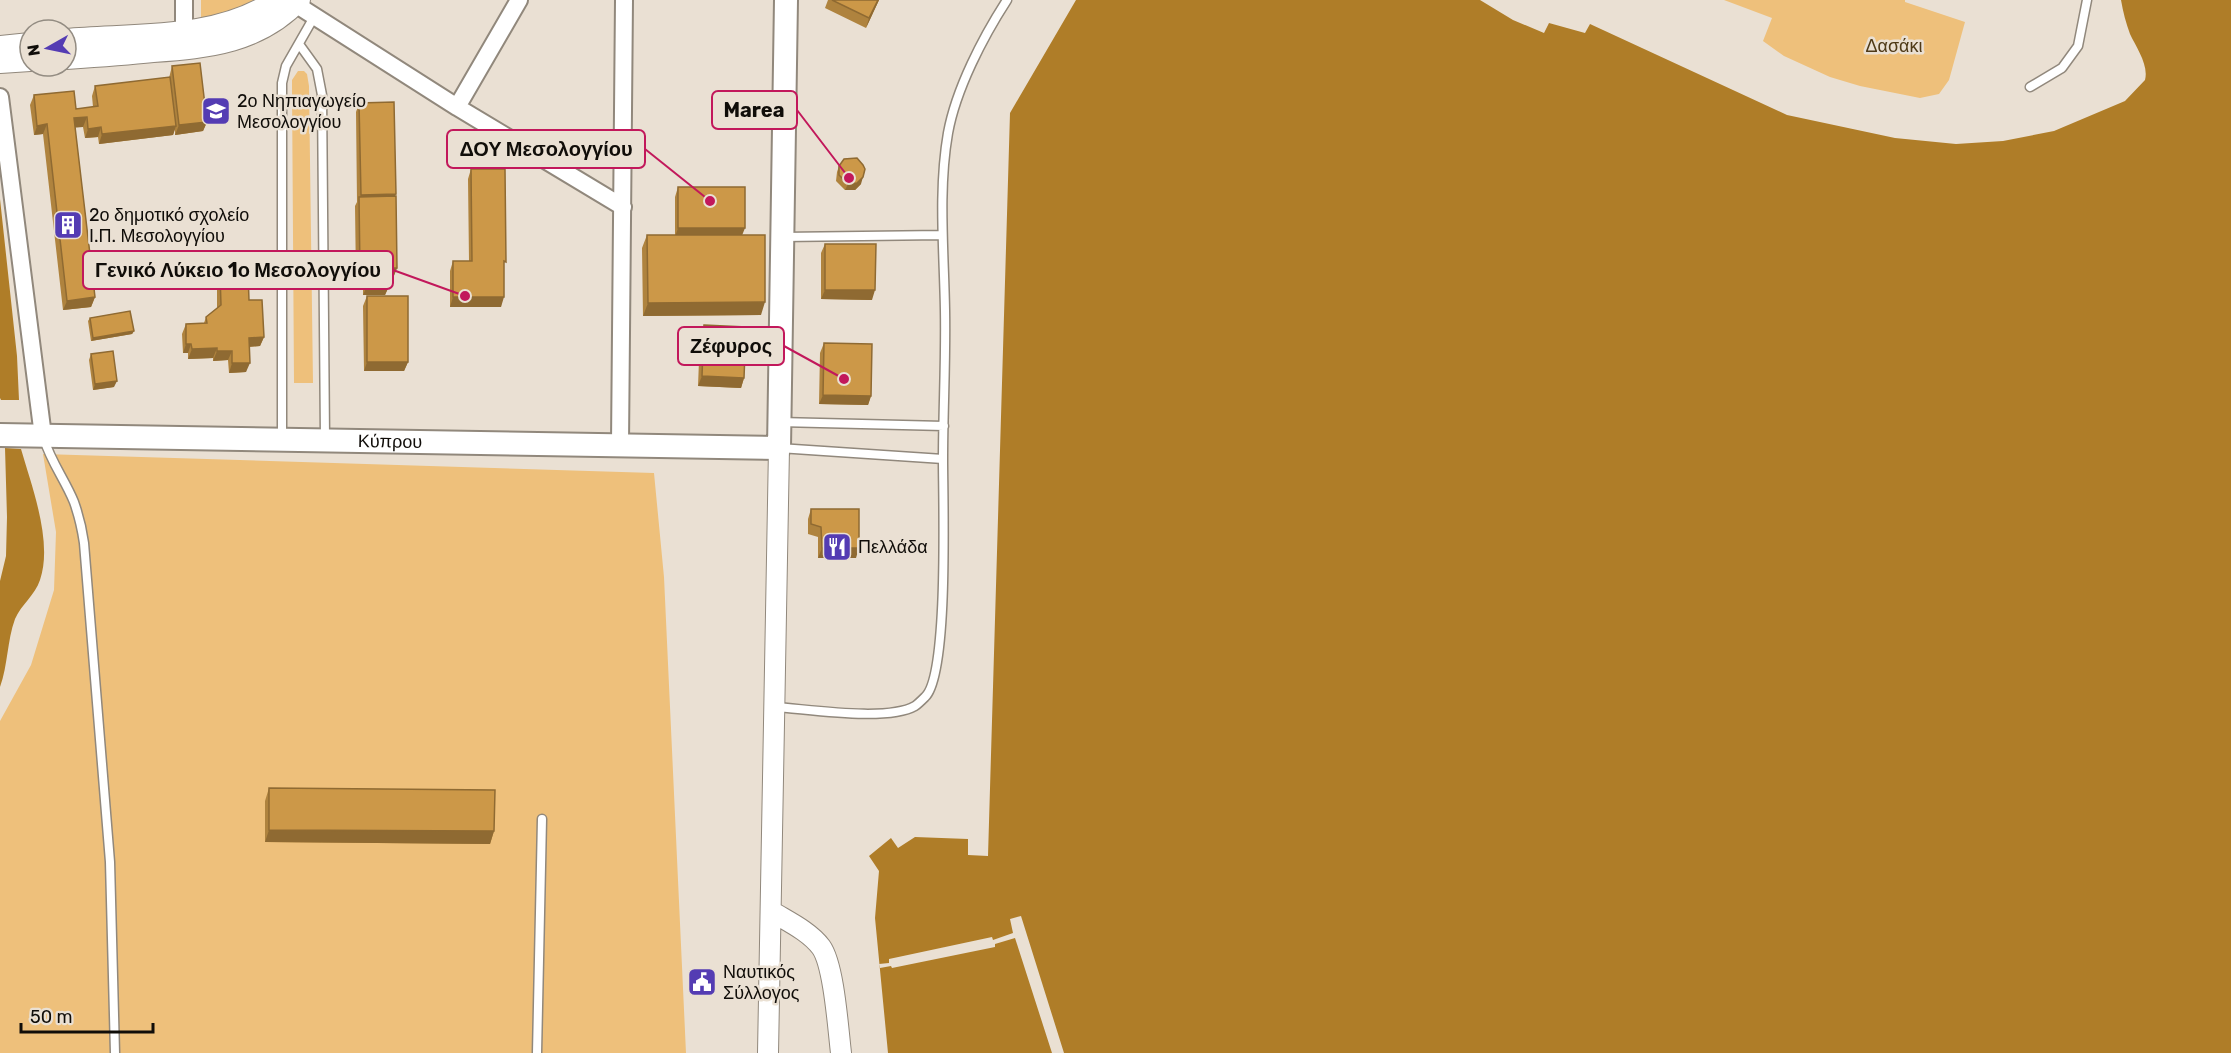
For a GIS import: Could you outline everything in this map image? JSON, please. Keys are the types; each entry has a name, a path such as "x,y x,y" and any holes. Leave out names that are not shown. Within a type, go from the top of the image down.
{"main road":[{"path":"779,448 786,0"},
{"name":"Κύπρου","path":"0,435 779,448"}],"street":[{"path":"184,0 184,30"},
{"path":"78,38 184,30 234,20 259,10 275,0"},
{"path":"457,107 519,0"},
{"path":"620,444 624,0"},
{"path":"78,58 183,50 222,44 268,26 287,14 295,1 314,17 622,207"},
{"path":"0,46 18,44"},
{"path":"0,63 18,62"},
{"path":"0,97 43,436"},
{"path":"768,1053 779,448"},
{"path":"771,911 802,930 822,948 829,971 841,1053"}],"lane":[{"path":"774,706 856,713 894,713 915,706 928,695 937,669 945,530 943,459 945,311 942,235 945,158 954,110 991,28 1007,0"},
{"path":"2030,87 2062,68 2078,46 2087,0"},
{"path":"282,439 281,94 286,66 314,17"},
{"path":"299,44 317,69 322,95 325,440"},
{"path":"782,237 942,235"},
{"path":"779,422 944,426"},
{"path":"43,436 48,453 74,501 84,543 110,862 115,1053"},
{"path":"779,448 943,459"},
{"path":"537,1053 542,819"}],"green space":[{"path":"201,0 258,0 243,10 201,19"},
{"name":"Δασάκι","path":"1724,0 1905,0 1905,2 1965,22 1949,80 1939,94 1920,98 1860,86 1830,77 1784,56 1763,41 1772,18"},
{"path":"298,71 304,71 307,74 309,86 313,383 294,383 292,80"},
{"path":"43,454 654,473 664,577 686,1053 0,1053 0,721 31,665 54,590 56,532"}],"shaded area":[{"path":"1076,0 1480,0 1513,20 1544,33 1549,23 1585,33 1590,24 1787,115 1895,138 1956,144 2003,141 2054,131 2125,101 2145,80 2146,74 2144,62 2129,30 2121,0 2231,0 2231,1053 888,1053 875,918 879,871 869,856 891,838 898,848 915,837 968,839 968,855 988,856 1010,113"},
{"path":"0,199 17,356 19,400 1,400 0,398"},
{"path":"5,448 21,449 40,514 44,549 40,580 15,619 0,687 0,581 6,556 7,517"}],"pier":[{"path":"1021,916 1064,1053 1052,1053 1015,938 995,944 995,947 892,968 891,966 880,968 879,964 889,963 889,959 992,937 993,940 1013,933 1010,919"}],"building":[{"path":"832,0 878,0 869,18"},
{"path":"200,63 207,122 179,125 172,66"},
{"name":"2ο δημοτικό σχολείο Ι.Π. Μεσολογγίου","path":"170,77 176,126 102,134 101,127 88,129 87,117 74,118 95,297 67,301 47,124 37,126 34,95 74,91 76,109 98,106 95,86"},
{"path":"394,102 396,194 361,195 359,103"},
{"path":"857,158 865,169 863,177 857,183 848,184 839,175 839,166 844,159"},
{"path":"471,169 505,169 504,297 453,297 453,261 472,261"},
{"path":"678,187 745,187 745,228 678,228"},
{"path":"396,196 397,268 389,268 389,286 367,286 366,270 360,270 359,197"},
{"path":"647,235 765,235 765,302 648,303"},
{"path":"825,244 876,244 875,290 825,290"},
{"path":"248,273 249,300 262,300 264,337 249,338 250,363 232,363 232,351 217,351 217,348 192,349 191,344 186,344 186,324 207,323 206,317 221,305 220,274"},
{"path":"367,296 408,296 408,362 367,362"},
{"path":"130,311 134,331 93,338 90,318"},
{"path":"704,325 746,327 744,378 702,376"},
{"path":"824,343 872,344 871,396 823,395"},
{"path":"113,351 117,381 95,384 91,354"},
{"name":"Πελλάδα","path":"811,509 859,509 859,548 822,548 821,527 811,524"},
{"path":"269,788 495,790 494,831 269,830"}],"place":[{"name":"2ο Νηπιαγωγείο Μεσολογγίου","path":"216,111"},
{"name":"Marea","path":"849,178"},
{"name":"ΔΟΥ Μεσολογγίου","path":"710,201"},
{"name":"2ο δημοτικό σχολείο Ι.Π. Μεσολογγίου","path":"68,225"},
{"name":"Γενικό Λύκειο 1ο Μεσολογγίου","path":"465,296"},
{"name":"Ζέφυρος","path":"844,379"},
{"name":"Πελλάδα","path":"837,547"},
{"name":"Ναυτικός Σύλλογος","path":"702,982"}]}
